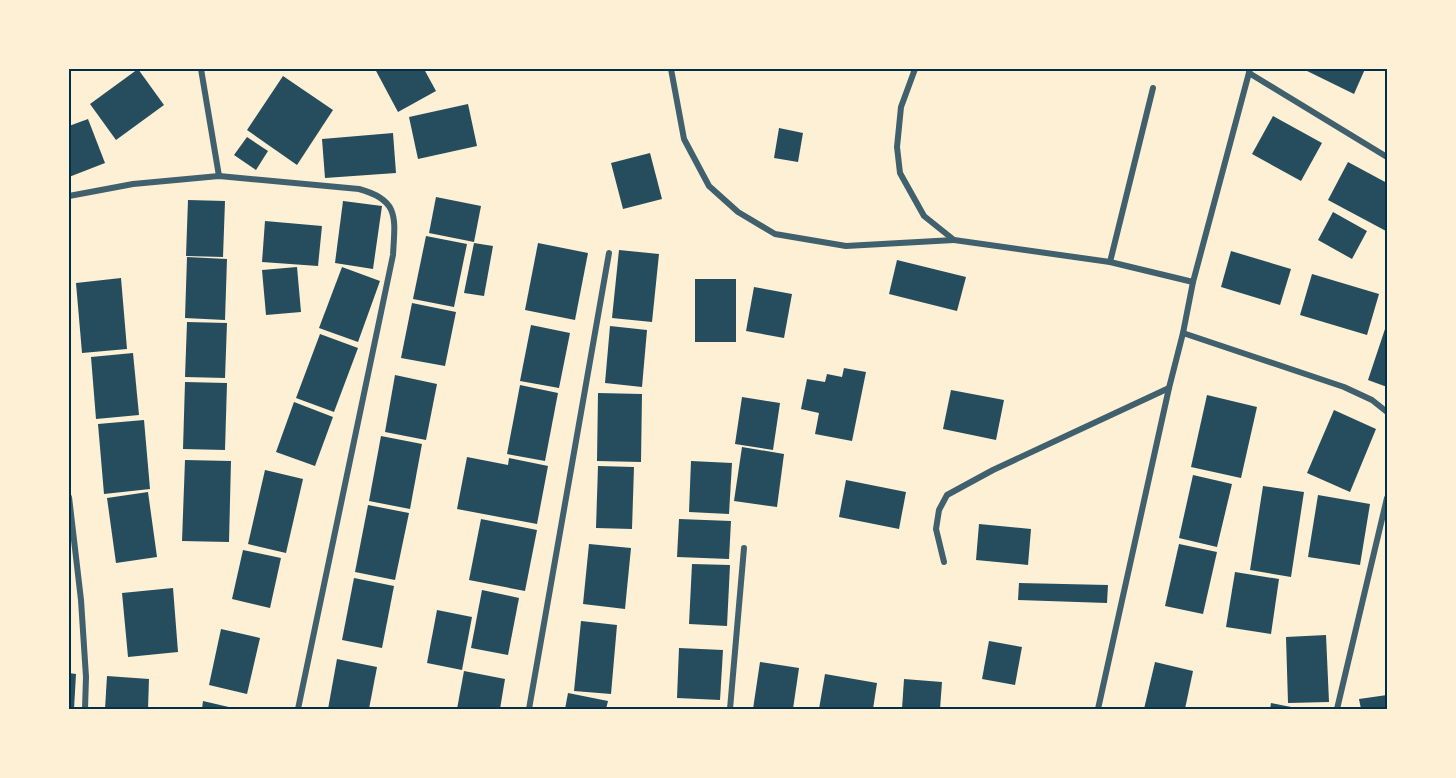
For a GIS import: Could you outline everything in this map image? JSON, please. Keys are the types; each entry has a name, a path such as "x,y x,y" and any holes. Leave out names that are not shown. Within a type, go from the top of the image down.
{"street":[{"path":"201,69 219,176"},
{"path":"671,69 684,139 708,186 738,212 775,234 846,246 954,240 1110,262 1193,282"},
{"path":"915,69 901,107 897,147 900,173 924,216 954,240"},
{"path":"1098,709 1193,282 1250,71 1387,157"},
{"path":"1110,262 1153,88"},
{"path":"69,196 133,184 219,176 359,189 376,194 390,205 395,226 393,255 298,709"},
{"path":"529,709 609,253"},
{"path":"1183,333 1344,387 1372,400 1387,412"},
{"path":"944,562 936,529 939,510 947,495 993,470 1169,388"},
{"path":"69,497 81,600 86,676 85,709"},
{"path":"1337,709 1387,498"},
{"path":"730,709 744,548"}],"building":[{"path":"138,69 164,105 116,140 90,104"},
{"path":"375,69 424,69 436,91 398,112"},
{"path":"1303,69 1365,69 1354,94"},
{"path":"283,76 333,110 297,165 247,130"},
{"path":"468,104 477,146 418,159 409,117"},
{"path":"1273,116 1322,143 1301,181 1252,154"},
{"path":"88,119 105,163 69,177 69,126"},
{"path":"779,128 803,133 798,162 774,158"},
{"path":"393,133 396,173 325,178 322,139"},
{"path":"247,137 268,151 256,170 234,155"},
{"path":"650,153 662,199 623,209 611,163"},
{"path":"1348,162 1387,183 1386,231 1328,200"},
{"path":"436,197 481,206 474,242 429,233"},
{"path":"188,200 225,201 223,257 186,256"},
{"path":"343,201 382,206 373,269 335,263"},
{"path":"1333,212 1367,231 1352,259 1318,240"},
{"path":"265,221 322,226 318,266 262,262"},
{"path":"426,236 467,244 454,307 413,299"},
{"path":"474,243 493,246 484,296 464,293"},
{"path":"538,243 588,253 575,320 525,310"},
{"path":"619,250 659,254 652,322 612,318"},
{"path":"1231,251 1291,269 1280,305 1221,287"},
{"path":"187,257 227,259 225,320 185,318"},
{"path":"897,260 966,277 957,311 889,294"},
{"path":"297,267 301,312 266,315 262,270"},
{"path":"342,267 380,281 358,342 319,328"},
{"path":"1312,274 1379,294 1367,335 1300,315"},
{"path":"121,278 127,349 82,353 76,283"},
{"path":"695,279 736,279 736,342 695,342"},
{"path":"754,287 792,294 784,338 746,331"},
{"path":"412,303 456,312 445,366 401,358"},
{"path":"187,322 227,323 225,378 185,377"},
{"path":"1387,323 1387,387 1368,380"},
{"path":"531,325 570,333 559,388 520,381"},
{"path":"610,326 647,330 642,387 605,383"},
{"path":"320,334 358,348 334,412 296,398"},
{"path":"133,353 139,415 96,419 91,357"},
{"path":"844,368 866,372 852,441 815,434 819,413 801,409 807,379 825,382 827,374 842,377"},
{"path":"395,375 437,384 426,440 385,432"},
{"path":"185,382 227,383 225,450 183,449"},
{"path":"520,385 558,393 545,461 507,454"},
{"path":"951,390 1004,400 996,440 943,429"},
{"path":"598,393 642,394 641,462 597,461"},
{"path":"1207,395 1257,407 1241,478 1191,467"},
{"path":"742,397 780,403 773,450 735,444"},
{"path":"294,402 333,417 315,466 276,452"},
{"path":"1334,410 1376,429 1350,492 1307,473"},
{"path":"144,420 150,489 104,494 98,424"},
{"path":"381,436 422,444 410,509 369,501"},
{"path":"742,447 784,454 777,507 734,501"},
{"path":"467,457 508,465 509,458 548,466 537,524 457,509"},
{"path":"185,460 231,461 229,542 182,541"},
{"path":"691,461 732,463 729,514 689,512"},
{"path":"598,466 634,467 632,529 596,528"},
{"path":"265,470 303,479 286,553 248,544"},
{"path":"1193,475 1232,484 1217,547 1179,538"},
{"path":"846,480 906,492 899,529 839,517"},
{"path":"1263,486 1304,492 1291,577 1250,570"},
{"path":"148,492 157,557 116,563 107,498"},
{"path":"1318,495 1370,504 1360,565 1308,557"},
{"path":"368,505 409,513 395,580 355,572"},
{"path":"481,519 537,530 525,591 469,580"},
{"path":"679,519 731,521 729,559 677,557"},
{"path":"979,524 1031,529 1028,565 976,560"},
{"path":"589,544 631,548 625,609 583,604"},
{"path":"1179,544 1217,552 1203,614 1165,606"},
{"path":"243,550 281,558 270,608 232,599"},
{"path":"692,564 730,565 727,626 689,624"},
{"path":"1235,572 1279,579 1271,634 1226,627"},
{"path":"354,578 394,586 382,648 342,640"},
{"path":"1019,583 1108,585 1107,603 1018,600"},
{"path":"173,588 178,652 128,657 122,593"},
{"path":"482,590 519,598 508,655 471,648"},
{"path":"437,610 472,617 462,670 427,663"},
{"path":"581,621 617,625 611,694 574,691"},
{"path":"221,629 260,638 247,694 209,685"},
{"path":"1326,635 1329,702 1288,703 1286,637"},
{"path":"989,641 1022,647 1015,685 982,679"},
{"path":"679,648 723,650 720,700 677,698"},
{"path":"337,659 377,667 369,709 328,709"},
{"path":"760,662 799,668 793,709 753,709"},
{"path":"1155,662 1193,671 1185,709 1144,709"},
{"path":"464,671 505,679 500,709 457,709"},
{"path":"69,673 76,674 74,709 69,709"},
{"path":"825,674 877,683 873,709 819,709"},
{"path":"107,676 149,679 148,709 105,709"},
{"path":"904,679 942,682 940,709 902,709"},
{"path":"568,693 608,701 606,709 565,709"},
{"path":"1387,695 1387,709 1361,709 1359,699"},
{"path":"203,701 233,708 233,709 202,709"},
{"path":"1271,703 1296,708 1296,709 1270,709"}]}
